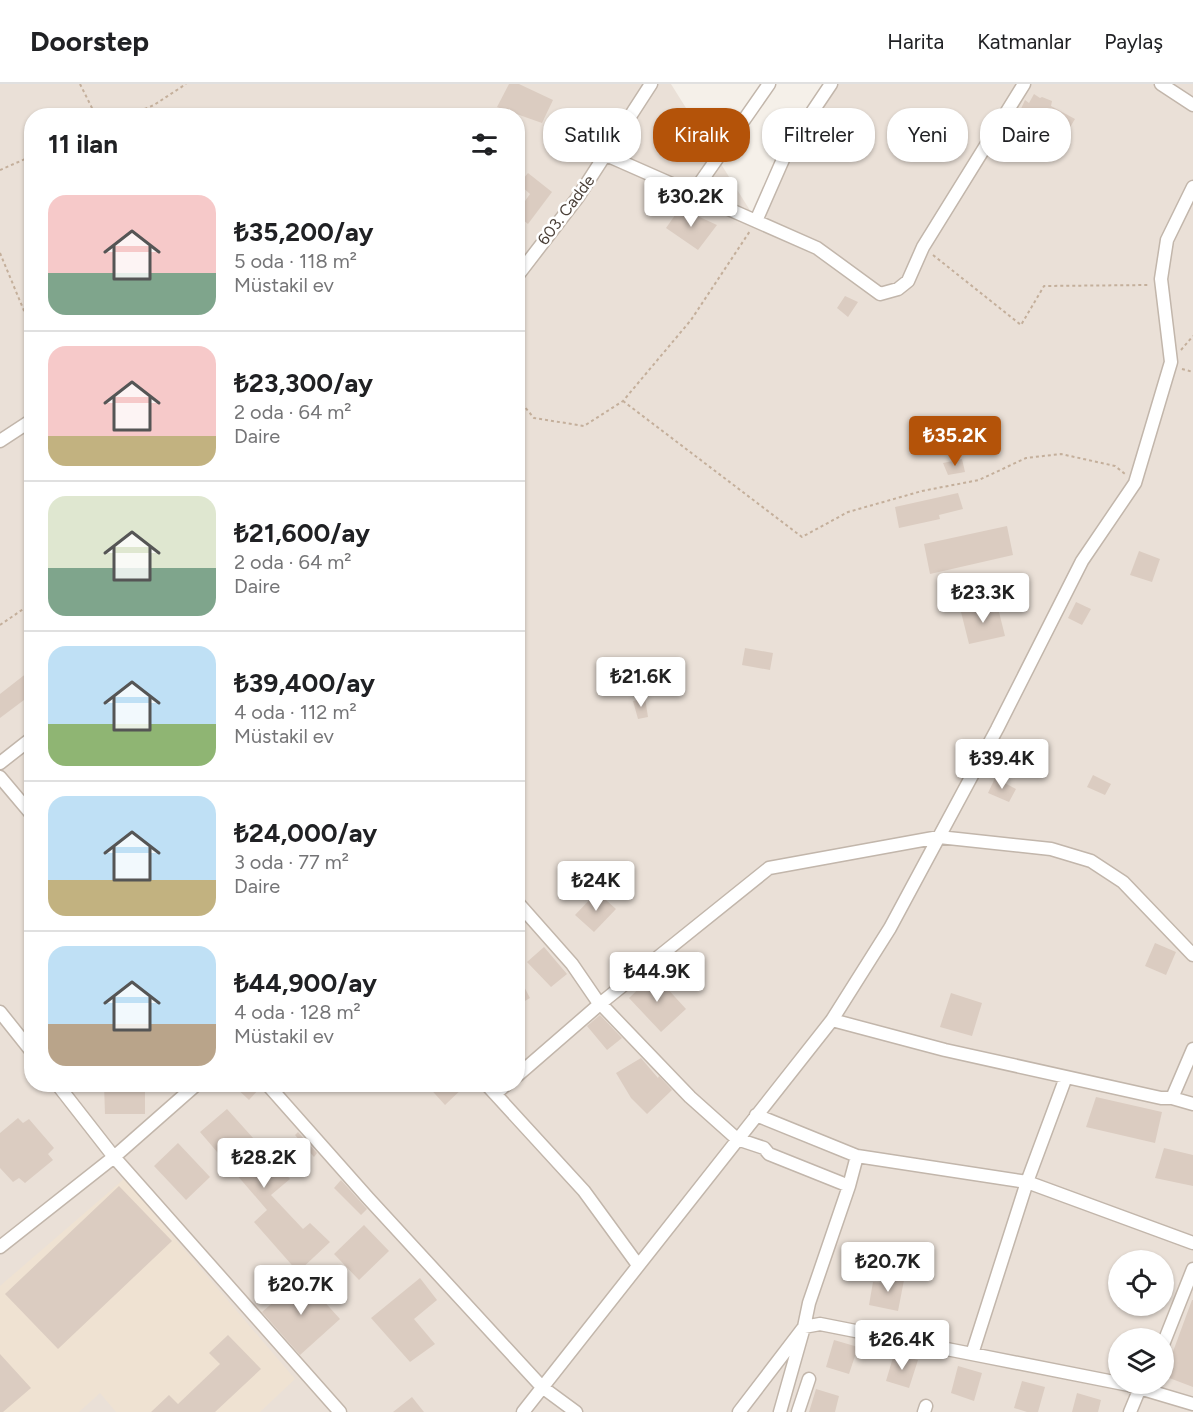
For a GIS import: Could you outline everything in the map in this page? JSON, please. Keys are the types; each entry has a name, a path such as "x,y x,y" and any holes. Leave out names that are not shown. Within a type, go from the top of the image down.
{"street":[{"name":"603. Cadde","path":"636,108 651,84"},
{"path":"693,193 769,84"},
{"path":"756,221 788,148 831,84"},
{"path":"624,162 817,248 880,294 898,289 908,281 923,247 1024,84"},
{"path":"1161,84 1193,105"},
{"name":"603. Cadde","path":"525,266 578,197 601,162"},
{"path":"523,1412 832,1020 890,928 1082,561 1135,483 1171,362 1162,285 1167,240 1193,187"},
{"path":"0,441 24,425"},
{"path":"0,763 24,745"},
{"path":"0,777 24,806"},
{"path":"525,1069 600,1004 769,868 939,837 1051,849 1090,861 1123,882 1193,955"},
{"path":"525,911 572,964 600,1004 690,1097 737,1139 764,1148 770,1154 849,1186"},
{"path":"0,1012 24,1042"},
{"path":"832,1020 945,1050 1193,1104"},
{"path":"1172,1098 1193,1049"},
{"path":"972,1354 1028,1182 1066,1077"},
{"path":"63,1092 114,1157 340,1412"},
{"path":"0,1247 114,1157 188,1092"},
{"path":"274,1092 375,1206 542,1387 576,1412"},
{"path":"497,1092 495,1094 584,1191 638,1265"},
{"path":"756,1115 857,1156 1028,1182 1193,1243"},
{"path":"780,1412 809,1303 857,1156"},
{"path":"1170,1328 1193,1269"},
{"path":"739,1412 804,1327 820,1323 1108,1380"},
{"path":"798,1412 809,1379"},
{"path":"1131,1412 1138,1394"},
{"path":"1164,1394 1193,1404"}],"path":[{"path":"80,84 92,108"},
{"path":"147,108 186,84"},
{"path":"0,170 24,160"},
{"path":"525,407 534,418 584,426 623,401 691,320 756,221"},
{"path":"923,247 1021,325 1044,286 1162,285"},
{"path":"0,253 24,311"},
{"path":"623,401 802,537 848,512 922,491 979,480 1026,458 1061,454 1115,466 1135,483"},
{"path":"0,625 24,608"}],"shaded area":[{"path":"0,84 671,84 686,108 653,108 653,162 720,162 756,220 785,162 875,162 875,108 813,108 825,84 1193,84 1193,1412 0,1412"},
{"path":"124,1179 295,1379 260,1412 116,1412 100,1393 79,1412 0,1412 0,1286"}],"building":[{"path":"509,84 519,84 553,100 549,108 543,108 542,123 525,117 525,108 497,107"},
{"path":"1034,94 1052,101 1051,106 1055,108 1021,108 1025,100 1029,103"},
{"path":"528,173 552,192 528,224 525,222 525,201 530,194 525,189 525,177"},
{"path":"680,208 717,225 698,250 666,228"},
{"path":"845,296 858,302 848,317 837,308"},
{"path":"962,459 965,472 948,475 943,463"},
{"path":"958,493 963,509 939,515 940,519 899,528 895,507"},
{"path":"1007,526 1013,555 930,574 924,544"},
{"path":"1139,551 1160,559 1152,582 1130,575"},
{"path":"1076,602 1091,609 1082,625 1068,618"},
{"path":"997,604 1005,636 969,644 961,612"},
{"path":"745,648 773,653 770,670 742,665"},
{"path":"24,675 24,700 0,718 0,694"},
{"path":"645,698 648,717 638,719 633,701"},
{"path":"1093,775 1111,784 1105,795 1087,787"},
{"path":"995,778 1016,789 1009,802 988,793"},
{"path":"597,892 616,909 594,932 575,915"},
{"path":"1155,943 1176,952 1166,975 1145,966"},
{"path":"544,947 567,974 551,987 527,962"},
{"path":"654,974 686,1009 661,1032 629,998"},
{"path":"525,988 530,998 525,1001"},
{"path":"951,993 982,1003 972,1036 940,1027"},
{"path":"600,1015 622,1038 607,1050 587,1026"},
{"path":"641,1058 672,1090 647,1114 631,1098 616,1073"},
{"path":"104,1092 145,1092 145,1114 105,1114"},
{"path":"240,1092 256,1092 249,1100"},
{"path":"433,1092 459,1092 445,1105"},
{"path":"1096,1097 1162,1112 1155,1143 1086,1127"},
{"path":"227,1109 290,1179 271,1195 303,1229 310,1223 330,1242 298,1272 254,1222 267,1210 200,1132"},
{"path":"18,1118 23,1123 29,1119 54,1148 48,1154 53,1160 25,1183 19,1178 13,1182 0,1168 0,1133"},
{"path":"298,1132 317,1153 314,1157 295,1135"},
{"path":"178,1143 210,1177 186,1200 154,1166"},
{"path":"1164,1148 1193,1155 1193,1186 1155,1178"},
{"path":"341,1180 367,1209 361,1215 334,1188"},
{"path":"119,1186 172,1241 58,1349 5,1294"},
{"path":"364,1225 389,1251 359,1280 334,1254"},
{"path":"890,1273 905,1275 898,1311 869,1305 873,1282 887,1283"},
{"path":"302,1277 340,1319 300,1355 262,1312"},
{"path":"420,1278 437,1300 414,1319 435,1344 410,1362 371,1318"},
{"path":"1193,1300 1193,1387 1174,1380 1174,1349"},
{"path":"228,1335 261,1369 215,1412 151,1412 169,1395 178,1404 220,1364 209,1353"},
{"path":"834,1340 858,1347 849,1374 826,1367"},
{"path":"0,1354 31,1388 3,1412 0,1412"},
{"path":"894,1354 918,1360 909,1388 886,1381"},
{"path":"958,1366 982,1373 974,1401 951,1393"},
{"path":"1022,1381 1045,1387 1038,1412 1027,1412 1014,1408"},
{"path":"816,1389 839,1396 835,1412 809,1412"},
{"path":"1077,1393 1101,1400 1098,1412 1072,1412"},
{"path":"412,1397 424,1412 393,1412"}]}
